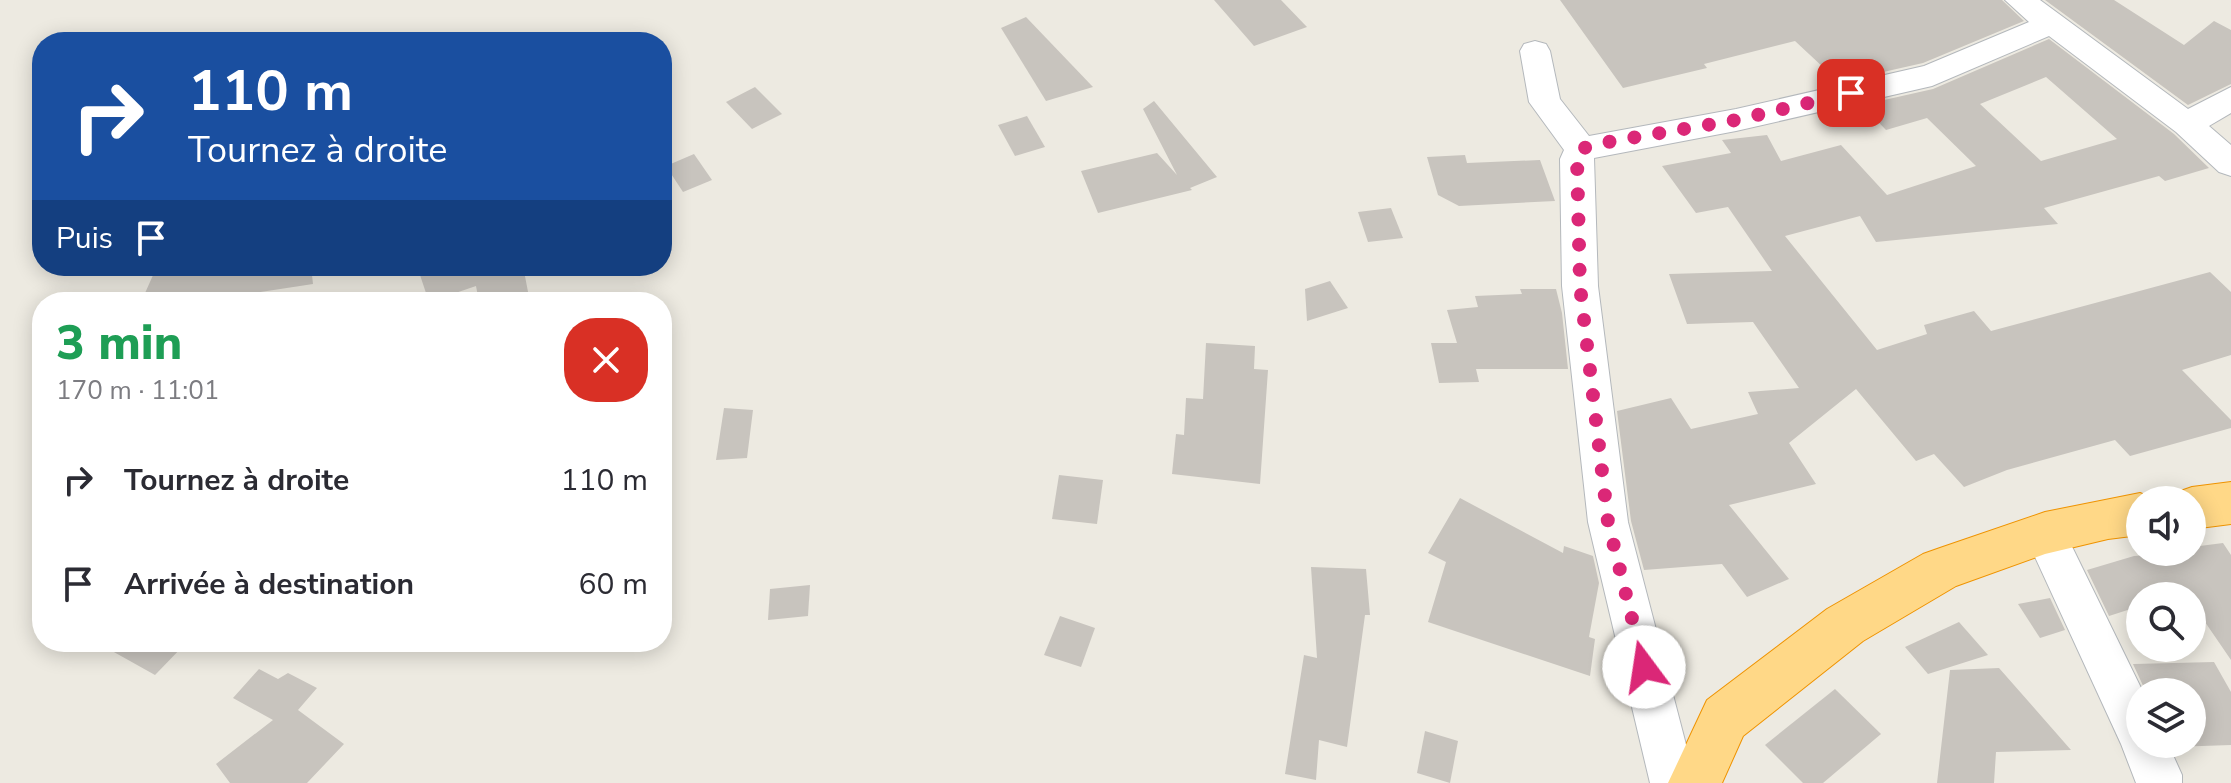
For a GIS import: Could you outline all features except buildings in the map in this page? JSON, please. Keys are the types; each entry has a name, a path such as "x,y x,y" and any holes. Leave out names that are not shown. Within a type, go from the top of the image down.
{"highway":[{"path":"1695,783 1725,718 1845,625 1940,570 2045,533 2126,516"}],"street":[{"path":"2020,0 2187,124 2231,164"},
{"path":"1581,149 1736,120 1932,75 2053,23"},
{"path":"1535,51 1545,102 1581,149"},
{"path":"2187,124 2231,98"},
{"path":"1581,149 1577,159 1580,286 1608,522 1673,783"},
{"path":"2045,533 2126,704"},
{"path":"2151,758 2159,775 2159,783"}],"route":[{"path":"1644,667 1608,522 1580,286 1577,159 1581,149 1596,144 1736,120 1851,93"}]}
